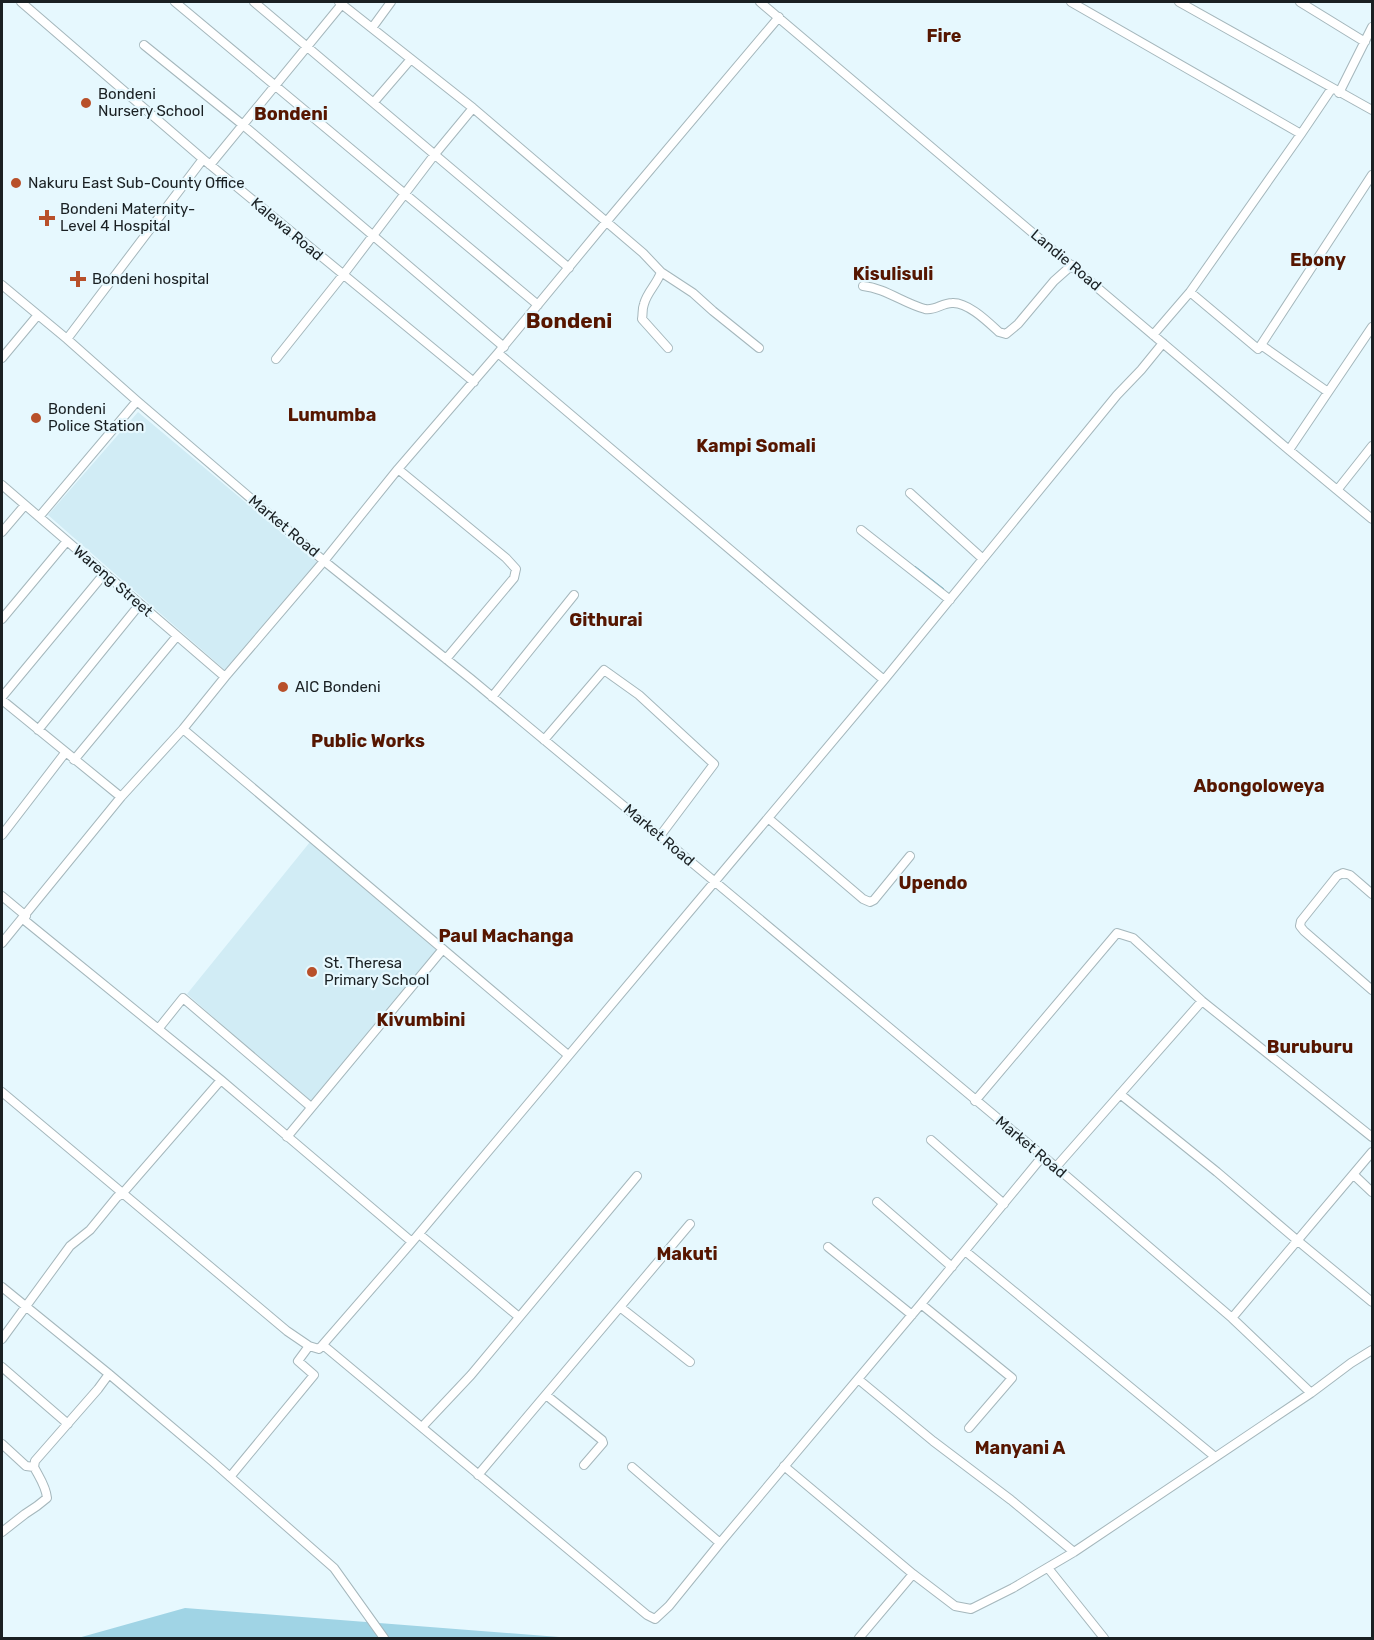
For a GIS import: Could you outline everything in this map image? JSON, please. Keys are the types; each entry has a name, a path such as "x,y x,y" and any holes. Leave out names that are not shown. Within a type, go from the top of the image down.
{"street":[{"name":"Kalewa Road","path":"21,2 210,165 474,382"},
{"path":"175,2 538,305"},
{"path":"254,2 569,268"},
{"path":"372,28 392,2"},
{"name":"Landie Road","path":"760,2 1372,519"},
{"path":"1071,2 1301,134"},
{"path":"1179,2 1372,110"},
{"path":"1300,2 1365,42"},
{"path":"210,165 308,46 340,3 472,108 643,253 661,272 693,292 759,348"},
{"path":"2,944 121,797 183,729 398,469 501,350 606,221 779,17"},
{"path":"1153,335 1190,292 1301,134 1336,90 1372,29"},
{"path":"144,45 373,235 501,350 884,680"},
{"path":"374,102 411,58"},
{"path":"276,359 472,108"},
{"path":"67,339 203,159"},
{"path":"1190,292 1258,349 1372,175"},
{"path":"862,286 881,290 927,310 950,303 963,304 999,332 1006,334 1018,324 1054,281 1072,265"},
{"path":"661,272 643,306 642,320 668,348"},
{"name":"Market Road","path":"2,285 324,561 660,836 1056,1167 1232,1317 1311,1393"},
{"path":"2,358 38,316"},
{"path":"1289,450 1372,327"},
{"path":"2,1092 117,1198 287,1331 309,1346 320,1349 884,680 1117,395 1163,343"},
{"path":"1261,345 1329,392"},
{"path":"39,517 137,401"},
{"path":"1338,489 1372,446"},
{"path":"398,469 506,558 516,569 514,578 446,659"},
{"name":"Wareng Street","path":"2,486 225,677"},
{"path":"910,494 983,559"},
{"path":"2,532 25,505"},
{"path":"861,530 950,600"},
{"path":"2,619 67,541"},
{"path":"104,574 2,699 121,797"},
{"path":"492,697 574,595"},
{"path":"38,730 140,604"},
{"path":"74,760 177,636"},
{"path":"544,740 604,670 639,696 714,764 660,836"},
{"path":"183,729 568,1055"},
{"path":"2,835 65,753"},
{"path":"768,818 863,899 870,902 910,856"},
{"path":"1372,894 1350,875 1343,873 1337,876 1301,921 1300,926 1304,932 1372,990"},
{"path":"2,896 24,917 412,1242"},
{"path":"975,1101 1117,933 1133,938 1202,1001 1372,1137"},
{"path":"287,1137 443,949"},
{"path":"159,1028 183,998 311,1107"},
{"path":"1056,1167 1202,1001"},
{"path":"2,1340 69,1246 90,1230 221,1080"},
{"path":"1120,1094 1372,1302"},
{"path":"932,1140 1004,1204"},
{"path":"1232,1317 1372,1152"},
{"path":"323,1345 646,1615 656,1619 1042,1157"},
{"path":"1354,1175 1372,1192"},
{"path":"422,1428 471,1375 637,1176"},
{"path":"877,1202 952,1267"},
{"path":"478,1475 690,1224"},
{"path":"418,1234 519,1317"},
{"path":"828,1247 912,1315"},
{"path":"965,1251 1214,1456"},
{"path":"2,1287 109,1374 334,1568 384,1638"},
{"path":"921,1304 1012,1378 969,1428"},
{"path":"620,1306 690,1362"},
{"path":"230,1477 314,1375 301,1358 309,1346"},
{"path":"784,1466 913,1574 955,1606 972,1609 1074,1552 1372,1350"},
{"path":"2,1367 68,1424"},
{"path":"34,1467 36,1461 109,1374"},
{"path":"858,1379 1074,1552"},
{"path":"546,1395 602,1440 603,1443 584,1466"},
{"path":"2,1444 26,1466 34,1467"},
{"path":"2,1532 47,1498 42,1480 34,1467"},
{"path":"632,1467 720,1543"},
{"path":"1048,1568 1104,1638"},
{"path":"859,1638 913,1574"}],"shaded area":[{"path":"138,412 319,564 226,671 48,515"},
{"name":"St. Theresa Primary School","path":"310,842 438,949 310,1102 187,994"},
{"path":"185,1608 572,1638 78,1638"}],"waterway":[{"path":"915,567 943,589"}],"place":[{"name":"Bondeni Nursery School","path":"86,103"},
{"name":"Nakuru East Sub-County Office","path":"16,183"},
{"name":"Bondeni Maternity- Level 4 Hospital","path":"47,218"},
{"name":"Bondeni hospital","path":"78,279"},
{"name":"Bondeni Police Station","path":"36,418"},
{"name":"AIC Bondeni","path":"283,687"},
{"name":"St. Theresa Primary School","path":"312,972"}],"district":[{"name":"Fire","path":"944,36"},
{"name":"Bondeni","path":"291,114"},
{"name":"Ebony","path":"1318,260"},
{"name":"Kisulisuli","path":"893,274"},
{"name":"Bondeni","path":"569,321"},
{"name":"Lumumba","path":"332,415"},
{"name":"Kampi Somali","path":"756,446"},
{"name":"Githurai","path":"606,620"},
{"name":"Public Works","path":"368,741"},
{"name":"Abongoloweya","path":"1259,786"},
{"name":"Upendo","path":"933,883"},
{"name":"Paul Machanga","path":"506,936"},
{"name":"Kivumbini","path":"421,1020"},
{"name":"Buruburu","path":"1310,1047"},
{"name":"Makuti","path":"687,1254"},
{"name":"Manyani A","path":"1020,1448"}]}
